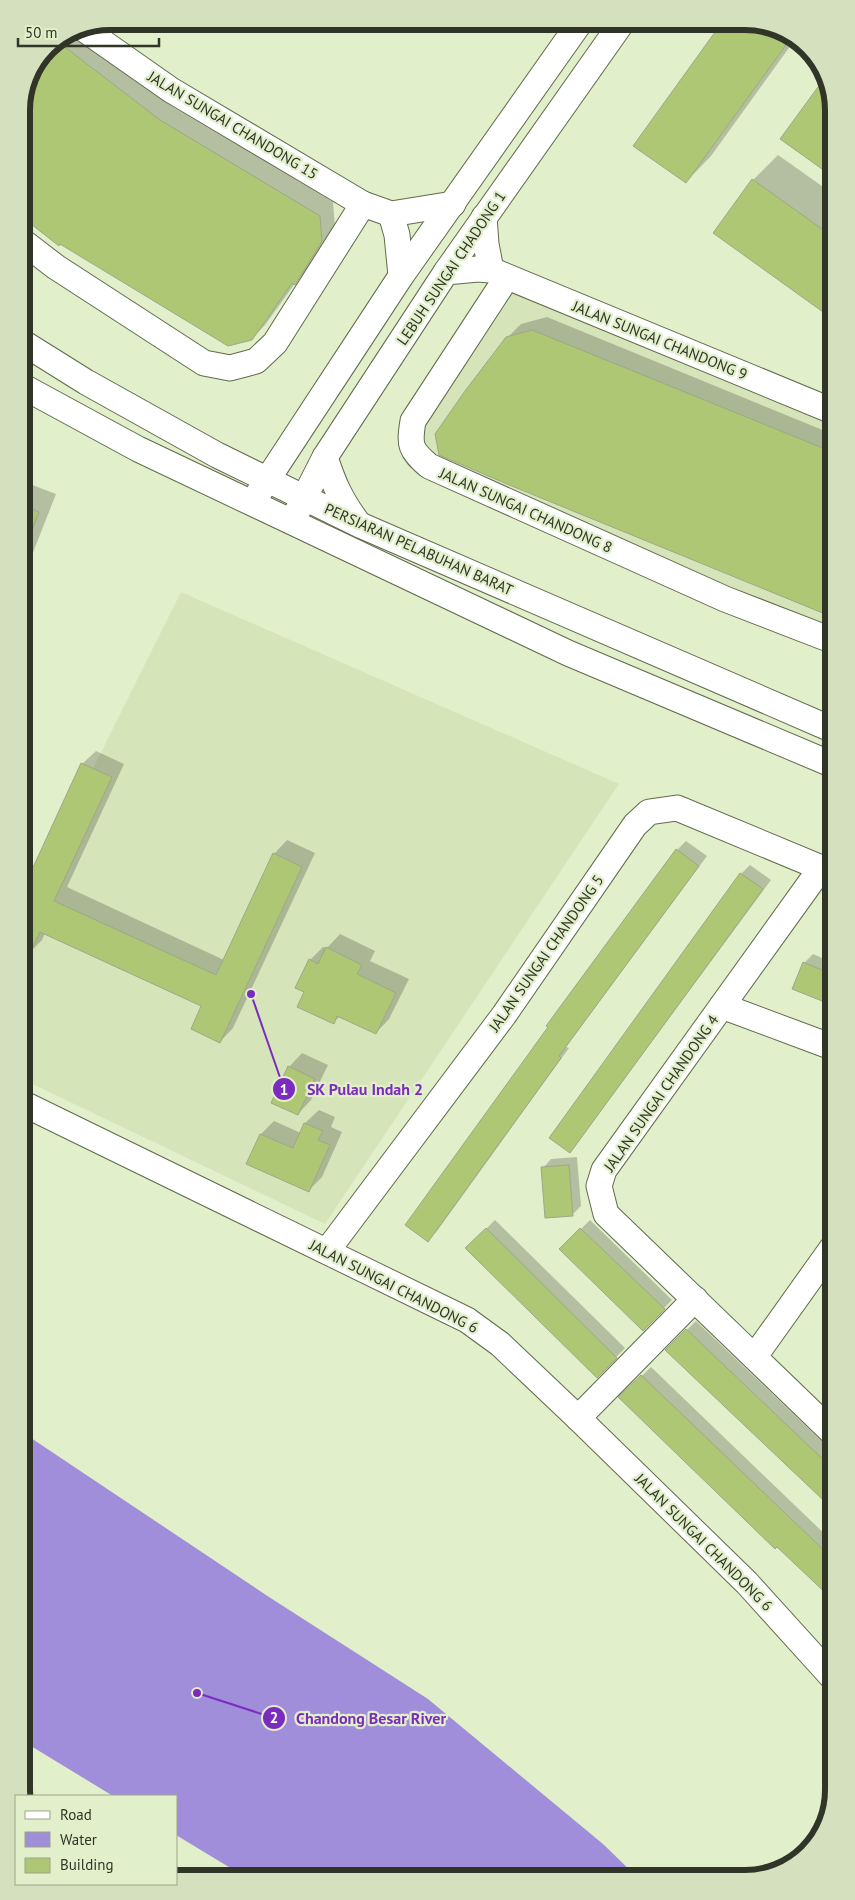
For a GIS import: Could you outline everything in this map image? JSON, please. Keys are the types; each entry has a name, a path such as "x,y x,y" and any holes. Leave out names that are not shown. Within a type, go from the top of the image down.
{"street":[{"path":"252,503 401,276 575,30"},
{"name":"LEBUH SUNGAI CHADONG 1","path":"291,522 306,498 325,457 446,272 617,30"},
{"name":"JALAN SUNGAI CHANDONG 15","path":"89,33 171,90 363,204 391,214 453,204"},
{"path":"30,247 56,267 204,363 230,368 256,361 275,343 363,204"},
{"path":"391,214 397,235 401,276"},
{"path":"484,217 486,244 499,274"},
{"name":"JALAN SUNGAI CHANDONG 9","path":"446,272 478,269 499,274 825,408"},
{"name":"JALAN SUNGAI CHANDONG 8","path":"499,274 413,421 410,438 415,454 428,466 725,599 825,638"},
{"name":"PERSIARAN PELABUHAN BARAT","path":"30,347 86,382 216,455 360,525 825,726"},
{"name":"PERSIARAN PELABUHAN BARAT","path":"30,390 138,448 568,653 825,761"},
{"path":"216,455 238,463 261,460 287,448"},
{"path":"325,457 343,502 360,525"},
{"name":"JALAN SUNGAI CHANDONG 5","path":"327,1251 504,1015 635,825 649,812 677,808 825,870"},
{"name":"JALAN SUNGAI CHANDONG 4","path":"825,871 722,1006 604,1170 600,1186 606,1214 755,1356 825,1426"},
{"path":"722,1006 825,1045"},
{"name":"JALAN SUNGAI CHANDONG 6","path":"30,1107 467,1320 500,1344 578,1418 747,1583 825,1669"},
{"path":"755,1356 825,1258"},
{"path":"578,1418 695,1299"}],"shaded area":[{"path":"509,286 825,416 825,630 723,589 422,450 421,423"},
{"path":"181,592 619,784 325,1224 30,1083 30,895"}],"water":[{"path":"30,1437 269,1597 428,1699 603,1844 630,1870 234,1870 178,1836 178,1795 111,1795 30,1745"}],"building":[{"path":"717,30 751,30 761,32 772,35 786,45 686,183 633,146"},
{"path":"63,46 160,120 320,216 322,241 295,285 292,283 252,340 228,346 60,244 59,246 30,223 30,104 38,74 46,61"},
{"path":"818,87 822,90 825,110 825,171 780,139"},
{"path":"752,179 825,231 825,313 713,233"},
{"path":"532,330 825,449 825,614 439,455 435,434 506,337"},
{"path":"30,508 39,512 30,535"},
{"path":"81,763 112,777 54,901 216,975 273,853 302,867 220,1043 191,1029 201,1006 40,932 30,953 30,874"},
{"path":"676,849 699,866 559,1056 561,1058 428,1242 405,1225 548,1027 546,1026"},
{"path":"740,873 763,889 570,1153 549,1138"},
{"path":"326,947 362,965 357,974 396,993 376,1034 337,1016 334,1024 297,1007 304,992 295,988 309,959 318,964"},
{"path":"803,962 825,971 825,1002 792,989"},
{"path":"288,1066 315,1079 298,1115 271,1103"},
{"path":"304,1123 323,1131 318,1140 330,1145 309,1192 246,1164 260,1134 293,1148"},
{"path":"569,1165 573,1216 545,1218 541,1167"},
{"path":"486,1228 617,1358 597,1378 465,1248"},
{"path":"580,1228 665,1309 643,1331 559,1249"},
{"path":"686,1329 825,1461 825,1496 822,1499 665,1350"},
{"path":"641,1375 825,1551 825,1592 777,1547 775,1549 618,1397"}],"place":[{"name":"SK Pulau Indah 2","path":"251,994"},
{"name":"Chandong Besar River","path":"197,1693"}]}
